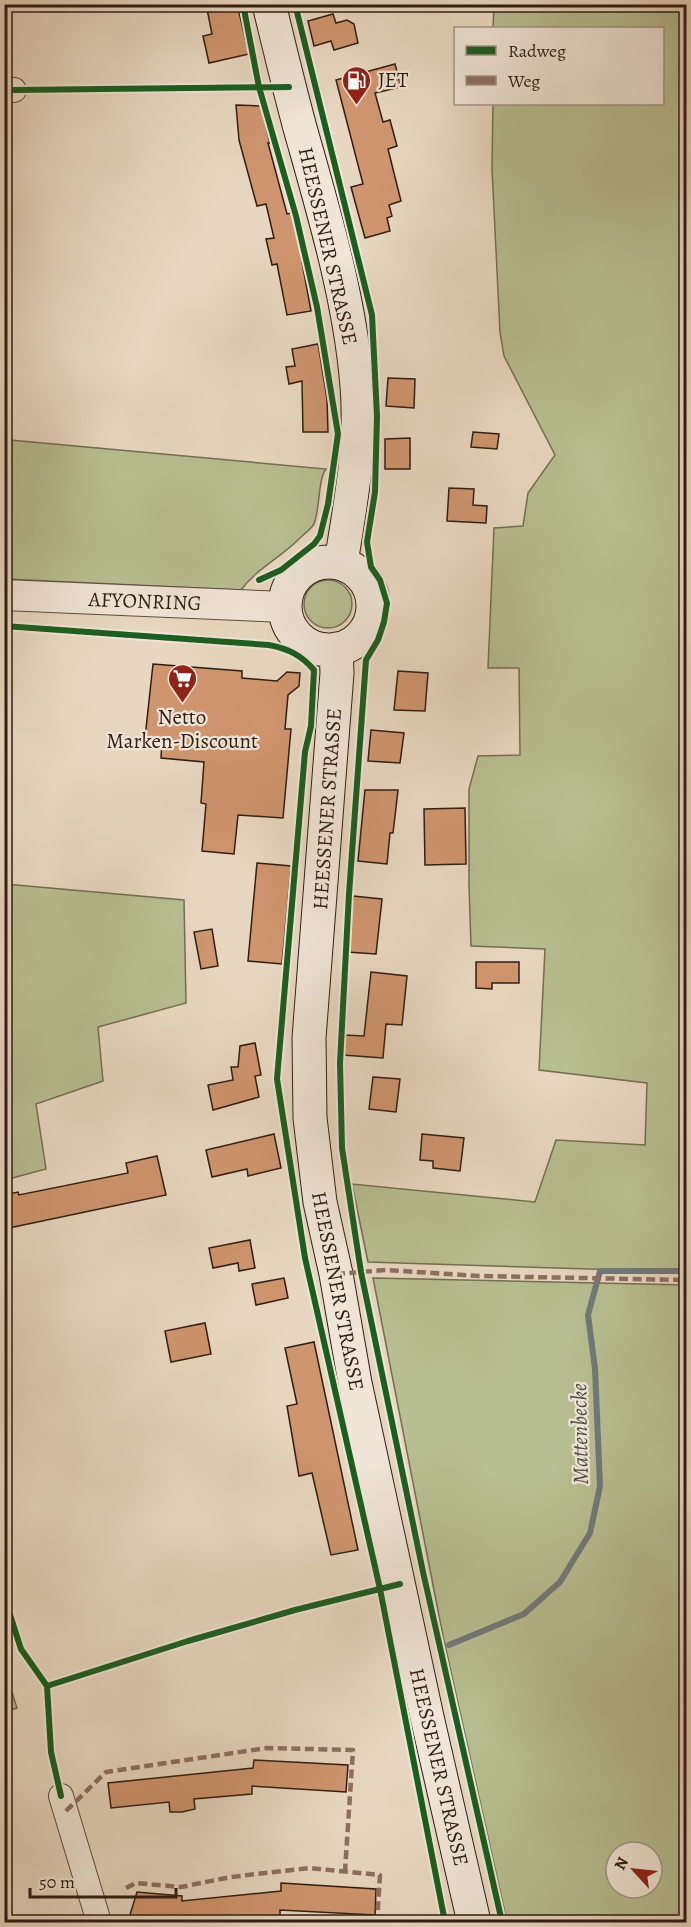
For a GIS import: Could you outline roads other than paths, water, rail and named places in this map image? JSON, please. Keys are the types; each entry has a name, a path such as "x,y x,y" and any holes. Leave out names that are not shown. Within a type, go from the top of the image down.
{"main road":[{"name":"HEESSENER STRASSE","path":"269,4 336,260 349,323 356,377 356,456 340,563"},
{"path":"340,563 354,569 365,580 371,594 373,608 369,623 362,635 350,645 336,649 320,649 295,634 288,621 285,607 286,593 292,581 314,564 340,563"},
{"name":"HEESSENER STRASSE","path":"336,649 337,674 309,1038 309,1118 320,1202 336,1274 355,1383 474,1923"}],"street":[{"name":"AFYONRING","path":"4,595 285,607"},
{"path":"61,1796 99,1923"}],"waterway":[{"name":"Mattenbecke","path":"449,1645 524,1614 560,1582 590,1533 600,1486 595,1369 588,1315 600,1271 686,1271"}],"place":[{"name":"JET","path":"357,106"},
{"name":"Netto Marken-Discount","path":"182,704"}]}
